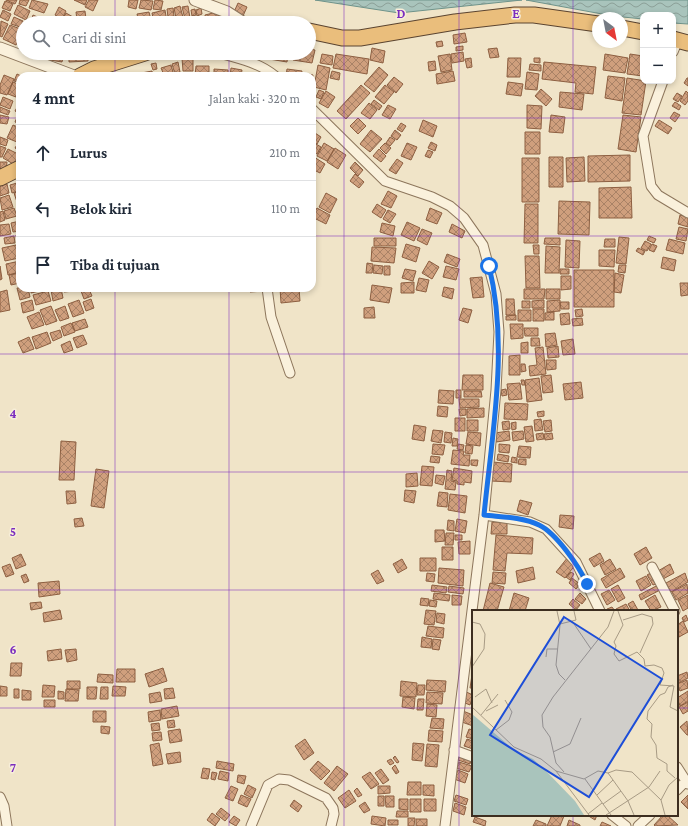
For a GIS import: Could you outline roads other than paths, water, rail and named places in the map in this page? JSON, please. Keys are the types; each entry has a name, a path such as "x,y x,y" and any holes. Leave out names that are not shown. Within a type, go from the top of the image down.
{"highway":[{"path":"316,33 342,38 360,38 455,22 514,15 534,15 592,23"},
{"path":"628,29 640,31"},
{"path":"88,72 123,60"},
{"path":"0,178 16,170"}],"street":[{"path":"195,0 227,12 233,16"},
{"path":"0,48 16,54"},
{"path":"32,60 63,72"},
{"path":"244,60 271,72"},
{"path":"662,84 644,136 651,186 658,195 688,213"},
{"path":"316,116 385,181 432,197 450,206 464,218 483,245 496,294 498,332 496,390 484,515 445,826"},
{"path":"268,292 272,317 290,373"},
{"path":"484,515 530,522 546,529 576,562 600,610"},
{"path":"652,567 674,610"},
{"path":"454,750 472,757"},
{"path":"678,769 687,783 678,789"},
{"path":"251,826 268,785 279,779 288,780 326,798 333,808 334,814 331,826"},
{"path":"0,797 4,806 7,826"},
{"path":"613,816 626,826"},
{"path":"638,826 649,816"}],"water":[{"path":"315,0 522,0 399,13"},
{"path":"526,0 688,0 688,24 676,23 676,12 640,12 640,19 628,18 628,12 592,12"}]}
